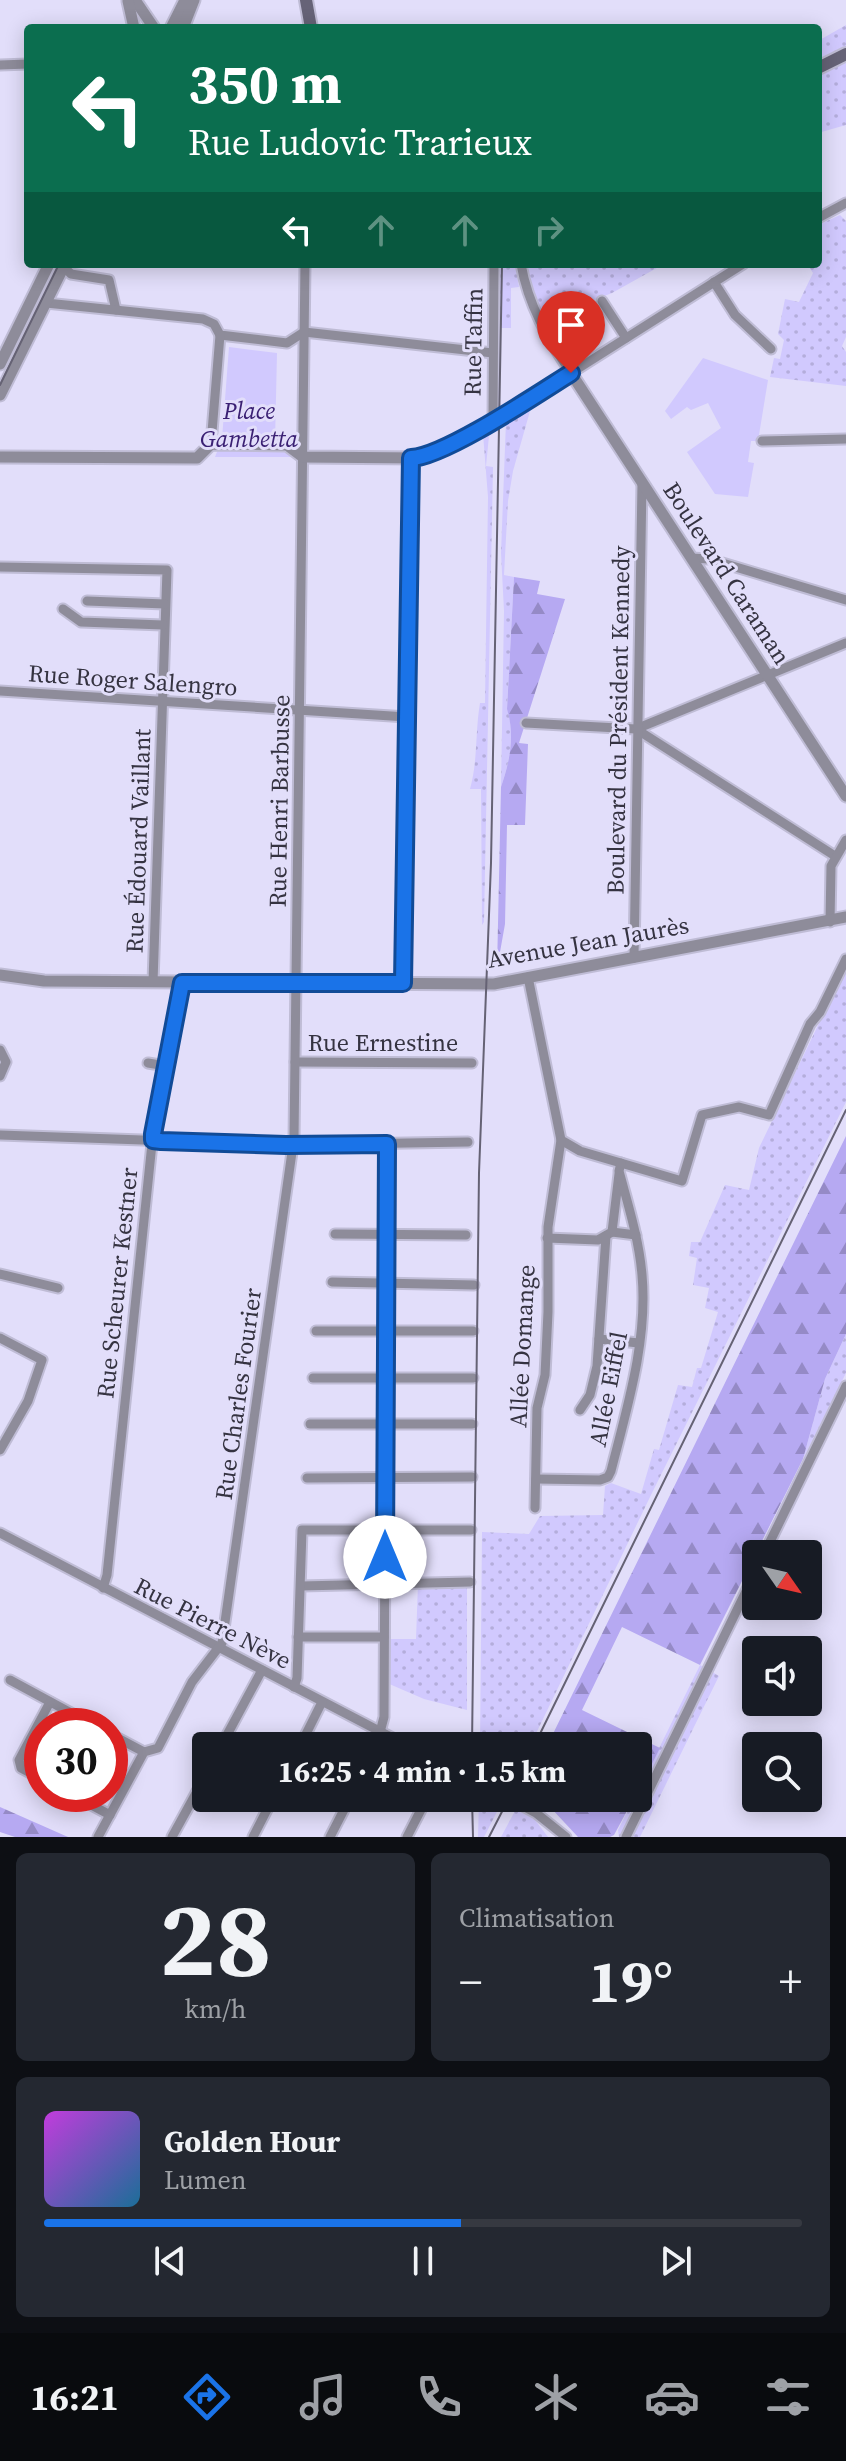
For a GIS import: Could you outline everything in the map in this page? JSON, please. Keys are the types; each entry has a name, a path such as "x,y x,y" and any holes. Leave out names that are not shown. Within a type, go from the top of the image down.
{"main road":[{"path":"299,0 302,24"},
{"path":"306,0 310,24"},
{"path":"822,66 846,54"}],"street":[{"path":"128,0 134,24"},
{"path":"135,0 151,24"},
{"path":"173,24 185,0"},
{"path":"185,24 194,0"},
{"path":"0,65 24,64"},
{"path":"822,216 844,208"},
{"path":"0,364 47,268"},
{"path":"0,395 63,268"},
{"path":"66,268 71,274 109,280 116,310"},
{"name":"Rue Henri Barbusse","path":"293,1145 305,268"},
{"name":"Rue Taffin","path":"493,420 494,268"},
{"path":"522,268 536,314 571,373"},
{"path":"211,444 284,444 303,457 411,458 430,454 475,431 571,373 737,268"},
{"path":"714,282 735,315 771,349"},
{"path":"602,301 626,338"},
{"path":"0,457 197,458 211,444 220,335 214,324 203,319 46,303"},
{"path":"220,335 287,343 304,332 493,353"},
{"name":"Boulevard Caraman","path":"571,373 846,796"},
{"path":"762,441 846,439"},
{"path":"403,983 411,458"},
{"name":"Boulevard du Président Kennedy","path":"634,958 642,483"},
{"path":"691,558 709,559 846,600"},
{"name":"Rue Édouard Vaillant","path":"0,567 167,570 153,982"},
{"path":"87,601 165,604"},
{"path":"63,609 81,622 163,625"},
{"path":"526,723 636,729 846,643"},
{"name":"Rue Roger Salengro","path":"0,691 407,717"},
{"path":"636,729 835,856"},
{"path":"830,922 831,871 835,856 846,840"},
{"name":"Avenue Jean Jaurès","path":"0,975 36,981 490,984 846,917"},
{"path":"561,1140 620,1167 682,1181 702,1115 739,1107 769,1115 810,1024 820,1012 846,959"},
{"name":"Allée Domange","path":"528,977 561,1140 547,1238 548,1318 545,1375 537,1408 535,1508"},
{"name":"Rue Scheurer Kestner","path":"103,1588 107,1575 153,1140 182,983"},
{"path":"0,1050 6,1065 0,1076"},
{"name":"Rue Ernestine","path":"295,1062 472,1063"},
{"path":"148,1063 166,1066"},
{"path":"0,1135 293,1145 468,1142"},
{"path":"382,1732 387,1144"},
{"name":"Rue Charles Fourier","path":"219,1648 223,1638 293,1145"},
{"path":"580,1410 591,1392 597,1366 609,1234 620,1167"},
{"name":"Allée Eiffel","path":"536,1479 600,1480 610,1474 630,1395 639,1343 642,1282 636,1235 620,1167"},
{"path":"335,1234 466,1235"},
{"path":"547,1238 598,1240 609,1234 636,1235"},
{"path":"0,1274 58,1288"},
{"path":"332,1282 474,1285"},
{"path":"316,1331 473,1331"},
{"path":"0,1338 42,1360 28,1401 0,1450"},
{"path":"599,1339 639,1343"},
{"path":"313,1378 473,1378"},
{"path":"771,1540 846,1386"},
{"path":"310,1424 472,1424"},
{"path":"307,1478 472,1477"},
{"path":"294,1687 297,1678 302,1530 471,1530"},
{"name":"Rue Pierre Nève","path":"0,1533 380,1732"},
{"path":"301,1586 470,1582"},
{"path":"626,1834 742,1599"},
{"path":"298,1637 384,1637"},
{"path":"128,1744 144,1752 158,1748 192,1682 219,1648"},
{"path":"229,1732 262,1670"},
{"path":"10,1680 61,1708"},
{"path":"47,1708 50,1702"},
{"path":"307,1732 322,1702"},
{"path":"24,1751 19,1760 24,1770"},
{"path":"98,1837 144,1752"},
{"path":"172,1837 192,1801"},
{"path":"104,1812 110,1815"},
{"path":"253,1837 266,1812"},
{"path":"330,1837 343,1812"},
{"path":"407,1837 420,1812"},
{"path":"534,1812 566,1837"}],"green space":[{"path":"846,25 846,125 822,132 822,39"},
{"path":"840,215 846,221 846,337 842,346 846,352 846,386 770,377 774,358 780,359 784,340 778,334 785,299 799,302 813,273 810,268 822,268 822,223"},
{"path":"500,268 516,268 519,287 511,288 511,328 499,328"},
{"path":"529,268 657,268 612,293 584,304 570,315 590,353 576,360 569,358 555,336"},
{"name":"Place Gambetta","path":"229,347 277,353 275,442 290,450 293,457 215,457 222,439"},
{"path":"703,358 768,380 758,441 751,441 748,462 754,463 748,497 715,494 687,452 721,428 708,403 691,410 687,407 671,419 665,411"},
{"path":"532,404 508,501 504,575 514,577 507,708 511,738 501,787 504,611 501,553 506,421"},
{"path":"483,434 489,436 486,466 493,467 482,925 481,789 470,789 480,703 485,703 488,497"},
{"path":"514,577 540,581 537,594 565,599 519,743 528,744 525,825 507,825 505,924 497,969 501,787 511,738 507,709"},
{"path":"846,967 846,1102 537,1732 480,1732 482,1532 529,1534 540,1516 603,1515 605,1486 611,1483 641,1494 654,1449 659,1450 678,1385 692,1387 718,1312 705,1308 709,1288 693,1285 697,1258 689,1256 691,1242 700,1242 725,1185 749,1190 759,1148"},
{"path":"846,1136 846,1334 825,1379 803,1459 762,1540 742,1540 742,1581 700,1665 622,1627 582,1710 627,1732 554,1732"},
{"path":"846,1334 846,1373 803,1459 825,1379"},
{"path":"418,1584 467,1584 467,1710 424,1699 387,1683 387,1639 416,1639"},
{"path":"700,1665 719,1676 640,1837 619,1837 618,1830 627,1812 652,1812 652,1763"},
{"path":"652,1744 660,1748 652,1764"},
{"path":"0,1807 68,1837 15,1837 0,1832"},
{"path":"479,1812 497,1812 484,1837 478,1837"},
{"path":"514,1812 521,1812 535,1820 548,1837 501,1837"},
{"path":"555,1812 626,1812 614,1835 578,1837"}],"tram line":[{"path":"0,385 57,268"},
{"path":"472,1732 479,1173 491,863 502,268"},
{"path":"472,1812 473,1837"}],"railway":[{"path":"541,1732 846,1110"},
{"path":"489,1837 502,1812"}],"route":[{"path":"385,1557 387,1144 161,1141 153,1140 153,1134 182,983 403,983 411,458 426,456 571,373"}]}
